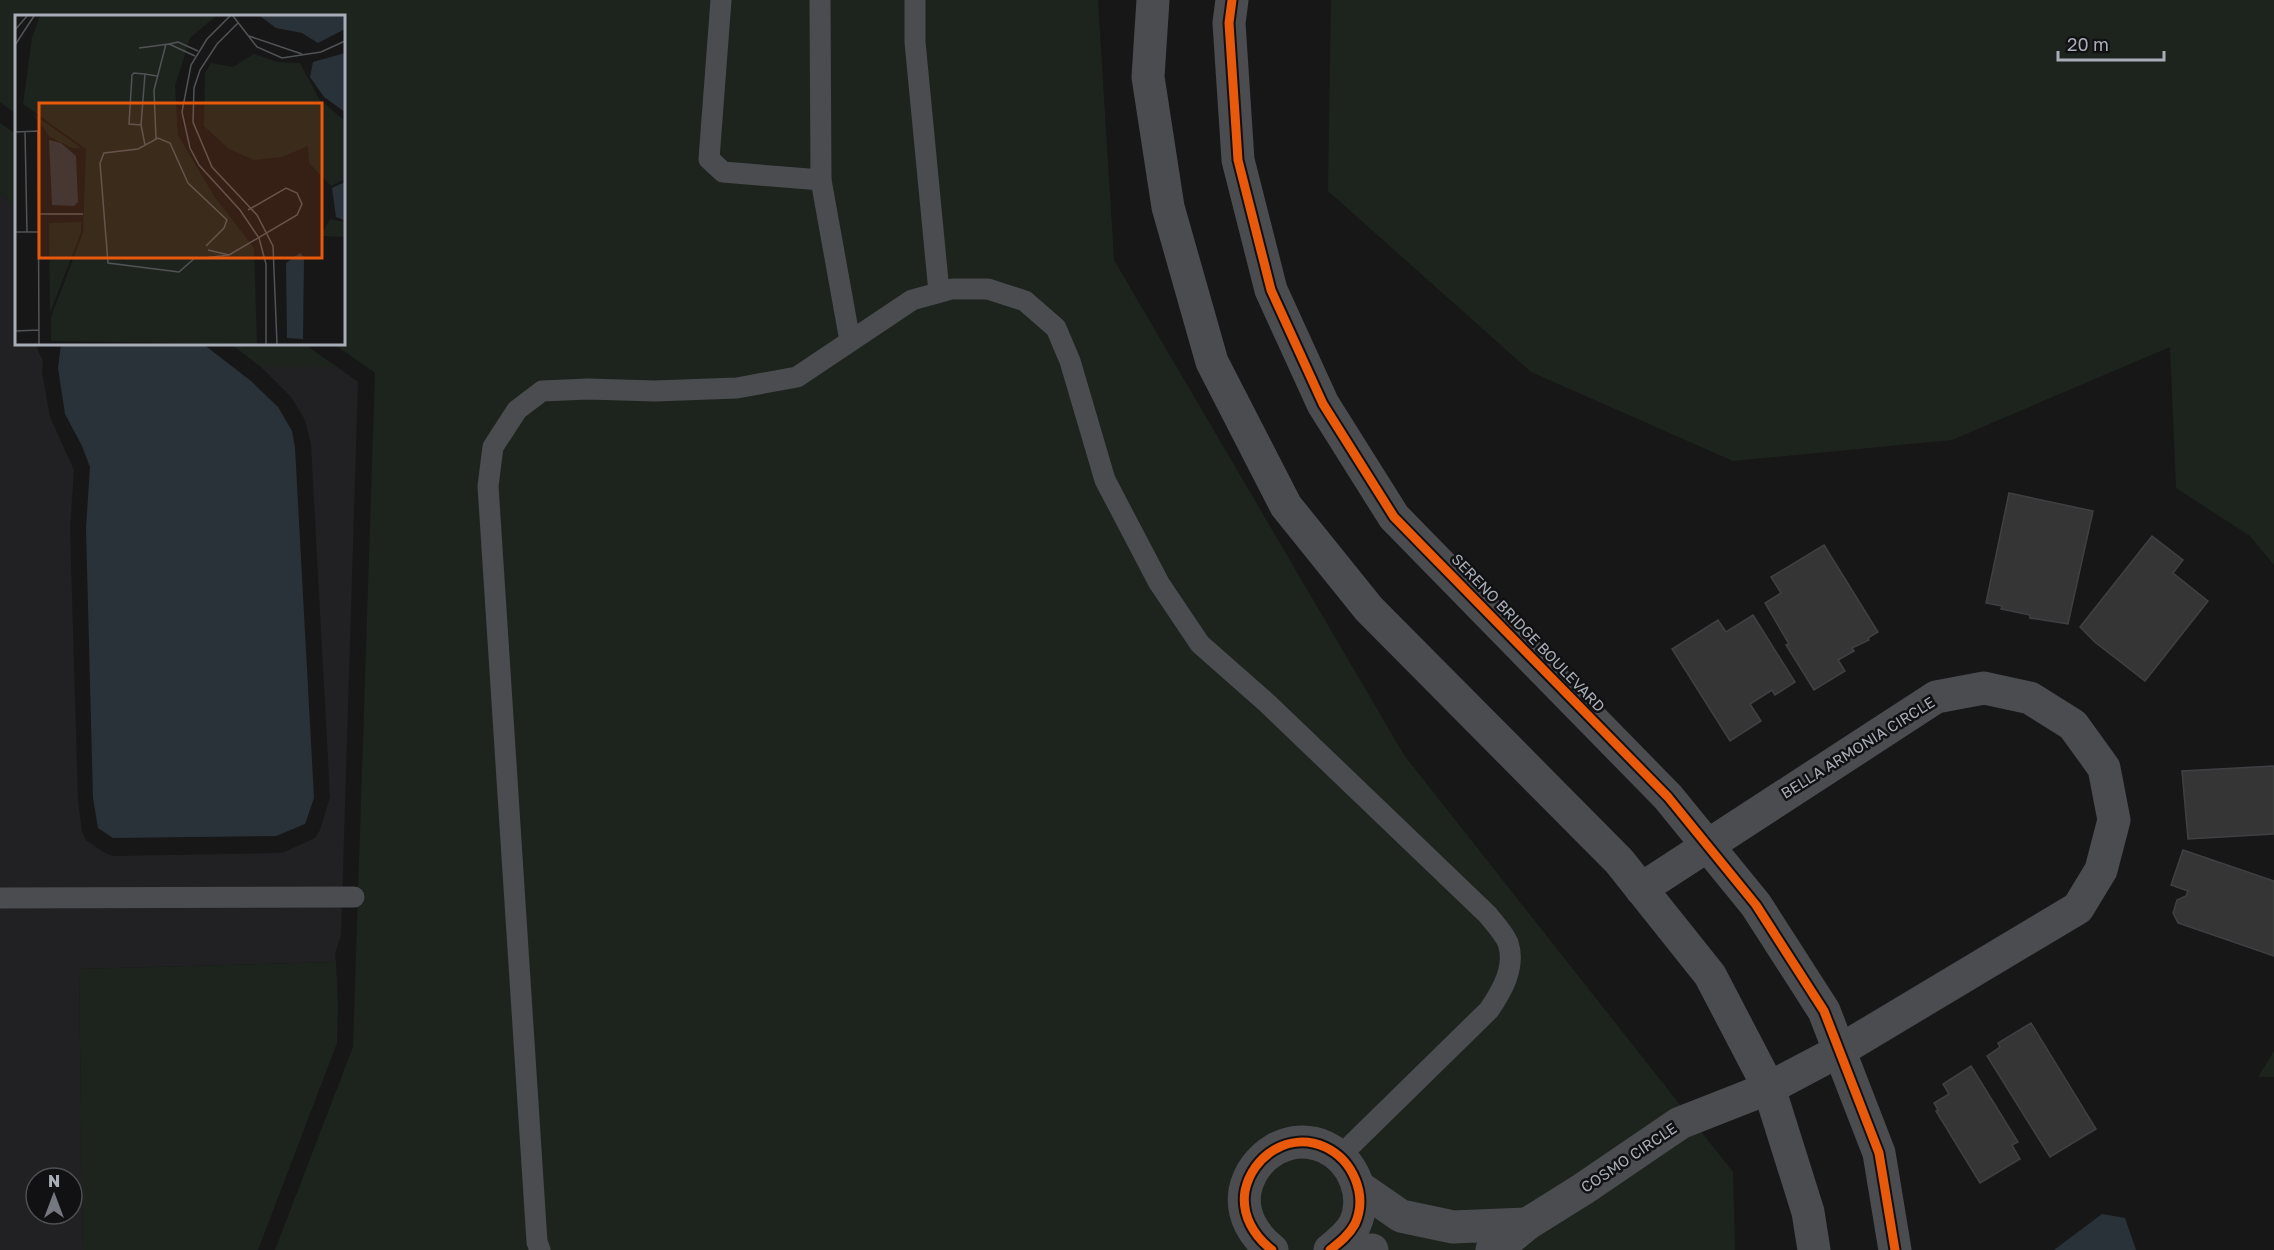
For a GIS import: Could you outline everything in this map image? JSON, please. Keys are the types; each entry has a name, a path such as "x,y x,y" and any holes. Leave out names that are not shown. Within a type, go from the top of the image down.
{"street":[{"path":"1153,0 1148,77 1168,207 1212,362 1286,506 1369,609 1619,861 1710,975 1769,1088 1808,1212 1814,1250"},
{"name":"SERENO BRIDGE BOULEVARD","path":"1232,0 1229,23 1238,160 1271,290 1323,404 1394,517 1668,797 1762,915 1824,1011 1879,1153 1895,1250"},
{"name":"BELLA ARMONIA CIRCLE","path":"1641,889 1936,697 1983,688 2030,698 2073,725 2104,768 2114,820 2101,870 2078,908 1839,1051 1769,1088"},
{"name":"COSMO CIRCLE","path":"1492,1250 1498,1248 1527,1224 1680,1123 1769,1088"},
{"path":"1266,1248 1247,1219 1244,1199 1248,1180 1257,1163 1271,1151 1288,1144 1306,1142 1324,1146 1340,1156"},
{"name":"COSMO CIRCLE","path":"1340,1156 1351,1170 1359,1187 1401,1216 1453,1227 1527,1224"},
{"path":"1330,1250 1344,1239 1355,1223 1360,1205 1359,1187"},
{"path":"1347,1250 1372,1250"}],"lane":[{"path":"721,0 709,159 723,172 821,180"},
{"path":"820,0 821,180 850,341"},
{"path":"915,0 915,42 939,292"},
{"path":"540,1250 537,1242 488,486 493,447 517,410 542,391 737,388 797,376 912,300 952,289 988,289 1024,301 1056,328 1070,361 1105,480 1159,583 1200,644 1268,704 1488,915 1508,942 1510,967 1504,988 1489,1010 1340,1156"},
{"path":"0,898 354,897"}],"shaded area":[{"path":"0,0 1098,0 1114,260 1404,755 1733,1172 1735,1250 275,1250 353,1047 375,373 335,345 345,345 345,15 15,15 15,113 0,102"},
{"path":"1331,0 2274,0 2274,565 2250,536 2176,488 2170,347 1952,440 1733,461 1531,372 1328,191"},
{"path":"0,123 15,133 15,208 0,193"},
{"path":"0,193 15,208 15,345 38,345 37,348 43,361 42,372 50,417 74,470 70,529 78,801 82,831 86,840 105,853 113,856 282,853 315,838 320,830 330,797 311,445 305,420 291,397 261,367 337,367 358,382 341,935 335,954 336,962 79,969 82,1166 24,1166 24,1226 83,1226 83,1250 0,1250"},
{"path":"61,345 204,345 251,381 278,407 292,431 295,448 314,798 305,824 276,836 113,838 98,828 93,798 86,528 90,467 65,414 58,368"},
{"path":"232,345 305,345 337,367 261,367"},
{"path":"336,962 337,1043 258,1250 83,1250 84,1166 82,1166 79,969"},
{"path":"2274,1051 2274,1077 2258,1077"},
{"path":"2102,1214 2125,1218 2136,1250 2054,1250"}],"building":[{"path":"2009,493 2093,511 2068,624 2030,618 2030,615 2001,609 2002,606 1986,603"},
{"path":"2152,536 2183,560 2173,573 2208,601 2145,681 2096,643 2080,627"},
{"path":"1824,545 1878,632 1868,638 1869,640 1852,648 1854,651 1838,660 1845,671 1814,690 1786,645 1789,644 1765,603 1781,593 1771,577"},
{"path":"1753,615 1795,682 1775,695 1772,690 1750,704 1761,721 1730,741 1672,649 1718,620 1726,632"},
{"path":"2274,766 2274,834 2188,839 2182,771"},
{"path":"2183,850 2274,881 2274,956 2178,923 2173,913 2177,900 2186,896 2188,891 2171,885"},
{"path":"2031,1023 2096,1129 2050,1157 1987,1056 2000,1047 1998,1043"},
{"path":"1971,1066 2018,1142 2012,1145 2020,1159 1980,1183 1936,1111 1938,1110 1934,1103 1949,1094 1943,1084"}],"cycle path":[{"path":"1232,0 1229,23 1238,160 1271,290 1323,404 1394,517 1668,797 1756,905 1824,1011 1879,1153 1895,1250"},
{"path":"1272,1250 1254,1232 1250,1224 1245,1208 1245,1191 1255,1167 1264,1157 1274,1150 1298,1142 1312,1143 1335,1153 1350,1169 1359,1190 1359,1213 1355,1224 1347,1235 1330,1250"}]}
